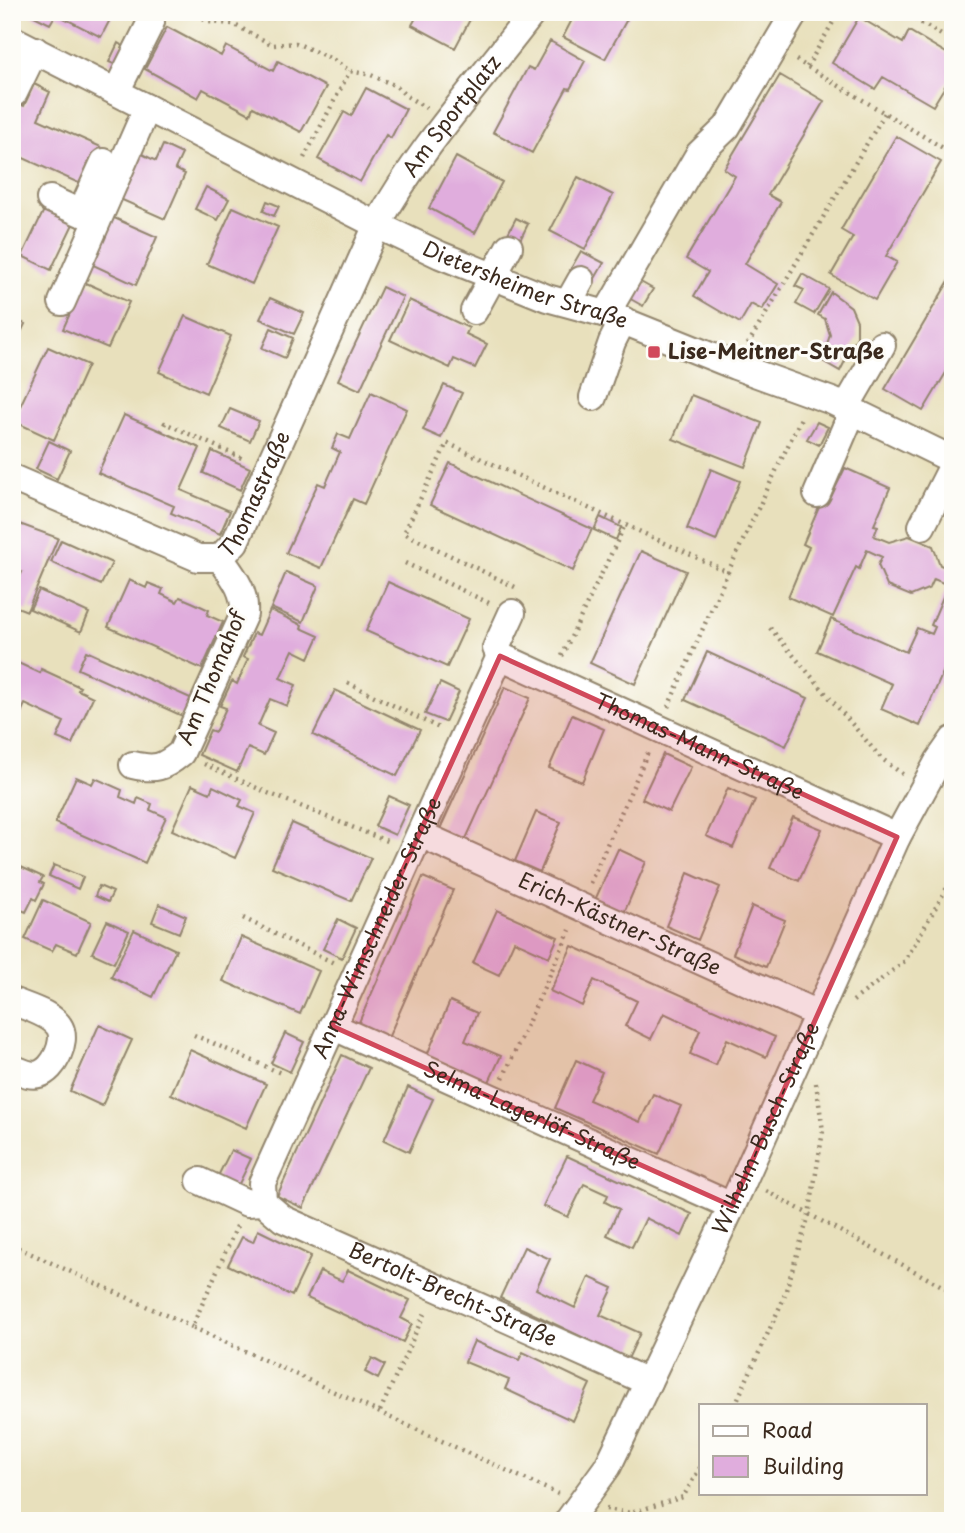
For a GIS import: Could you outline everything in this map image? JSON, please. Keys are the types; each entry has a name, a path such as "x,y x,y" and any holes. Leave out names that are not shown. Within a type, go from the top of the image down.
{"street":[{"name":"Am Sportplatz","path":"377,225 400,184 427,145 533,12"},
{"path":"593,397 612,342 615,317 699,154 727,127 795,12"},
{"path":"62,302 132,100 151,22"},
{"name":"Dietersheimer Straße","path":"24,44 377,225 440,254 547,298 615,317 735,366 849,408 953,460"},
{"path":"14,93 24,44"},
{"path":"50,199 81,213 132,100"},
{"name":"Thomastraße","path":"12,478 198,558 220,558 235,542 377,225"},
{"path":"474,311 509,247"},
{"path":"568,303 581,280"},
{"path":"817,494 849,408 882,345"},
{"path":"922,526 953,465"},
{"name":"Am Thomahof","path":"133,765 151,769 169,763 181,753 243,614 245,601 240,587 220,558"},
{"name":"Anna-Wimschneider-Straße","path":"255,1202 500,656 496,648 512,613"},
{"name":"Thomas-Mann-Straße","path":"500,656 897,837"},
{"name":"Wilhelm-Busch-Straße","path":"574,1512 608,1466 732,1206 897,837 922,789 953,740"},
{"name":"Erich-Kästner-Straße","path":"416,843 818,1014"},
{"path":"12,1001 53,1020 61,1028 62,1040 57,1057 49,1068 38,1074 26,1074 12,1068"},
{"name":"Selma-Lagerlöf-Straße","path":"332,1026 732,1206"},
{"name":"Bertolt-Brecht-Straße","path":"200,1181 255,1202 283,1219 648,1382"}],"path":[{"path":"191,12 208,22 233,24 273,44 296,43 334,60 350,71 371,75 396,86 427,109"},
{"path":"807,67 839,12"},
{"path":"903,12 953,42"},
{"path":"774,47 953,154"},
{"path":"304,158 350,71"},
{"path":"735,366 885,113"},
{"path":"161,431 165,423 267,470"},
{"path":"405,563 512,613 523,591 404,533 447,443 728,572"},
{"path":"551,679 625,525"},
{"path":"770,628 881,758 922,789"},
{"path":"348,683 463,739"},
{"path":"181,753 268,793 416,843"},
{"path":"851,1003 905,961 953,877"},
{"path":"243,918 356,974"},
{"path":"194,1035 307,1083"},
{"path":"735,1404 783,1300 809,1215 823,1131 816,1082"},
{"path":"744,1179 953,1292"},
{"path":"192,1327 255,1202"},
{"path":"12,1245 380,1410 574,1512 631,1513 683,1497 699,1469"},
{"path":"380,1410 436,1288"}],"highlighted area":[{"path":"500,656 897,837 732,1206 332,1026"}],"building":[{"path":"26,12 114,12 101,37 56,14 50,24"},
{"path":"419,12 474,12 455,48 412,25"},
{"path":"576,12 631,12 605,59 563,37"},
{"path":"859,17 903,43 909,31 953,57 953,73 933,106 883,77 875,89 832,63"},
{"path":"167,27 221,56 226,46 273,71 278,61 326,87 301,132 253,107 250,114 203,89 198,98 145,69"},
{"path":"550,41 585,61 570,89 567,88 532,153 493,132 528,67 534,70"},
{"path":"118,43 125,47 116,65 109,62"},
{"path":"780,75 824,101 768,195 781,202 745,264 778,284 762,310 751,304 740,323 694,296 708,272 686,259 735,176 724,169"},
{"path":"34,84 50,92 38,119 101,147 83,185 21,157 22,154 12,150 12,101 24,106"},
{"path":"366,88 406,109 391,138 386,135 360,182 318,159 344,112 351,116"},
{"path":"896,136 941,162 886,256 897,262 875,300 831,275 853,237 841,230"},
{"path":"163,145 182,154 175,169 185,174 165,219 120,199 140,153 156,161"},
{"path":"456,157 502,182 475,233 429,208"},
{"path":"578,177 613,195 585,249 550,231"},
{"path":"206,187 229,199 218,220 195,209"},
{"path":"267,201 279,206 274,216 263,211"},
{"path":"233,207 278,227 252,284 207,264"},
{"path":"45,208 74,222 51,270 22,256"},
{"path":"112,217 157,237 136,285 91,264"},
{"path":"516,218 528,224 516,248 504,241"},
{"path":"581,251 604,263 593,282 570,270"},
{"path":"802,274 829,289 814,314 796,304 804,290 795,286"},
{"path":"953,274 953,361 923,411 885,389"},
{"path":"637,280 653,289 643,306 627,297"},
{"path":"84,282 129,302 108,348 63,329"},
{"path":"382,287 403,297 360,390 338,380"},
{"path":"831,292 851,307 857,321 857,337 840,371 819,359 830,335 825,319 818,315"},
{"path":"270,298 304,313 294,334 260,319"},
{"path":"409,300 469,328 466,334 487,344 475,368 454,359 450,368 390,340"},
{"path":"185,316 231,336 206,393 159,372"},
{"path":"12,318 25,324 12,351"},
{"path":"271,328 293,338 285,358 262,348"},
{"path":"48,347 88,365 54,440 13,421"},
{"path":"444,385 462,393 441,438 423,430"},
{"path":"371,392 407,409 364,504 353,499 321,568 286,553 318,483 325,486 340,452 332,448 338,434 350,439"},
{"path":"691,395 762,423 745,467 673,439"},
{"path":"230,409 259,421 250,441 221,428"},
{"path":"124,415 200,448 181,490 230,511 220,534 171,513 174,506 98,473"},
{"path":"817,422 828,427 819,445 807,439"},
{"path":"49,441 70,451 57,479 36,469"},
{"path":"212,451 250,468 240,490 203,473"},
{"path":"450,463 592,529 573,571 430,505"},
{"path":"845,468 890,488 874,525 878,526 874,536 889,542 909,536 933,546 940,565 953,570 953,657 950,656 920,726 881,709 892,684 817,651 831,619 906,652 917,628 932,634 935,627 931,625 948,585 934,579 930,588 911,596 887,586 878,565 882,557 867,550 859,569 856,567 833,617 788,597 809,547 803,544 824,496 830,499"},
{"path":"711,469 740,481 716,541 687,529"},
{"path":"600,517 621,527 616,540 594,530"},
{"path":"14,522 58,538 27,611 12,605 12,593 22,572 12,569"},
{"path":"61,540 112,563 101,585 51,562"},
{"path":"641,551 686,571 635,684 590,663"},
{"path":"286,572 318,586 303,622 271,608"},
{"path":"129,580 146,588 148,583 163,589 161,594 177,602 180,597 194,603 209,610 207,615 223,622 202,669 108,627"},
{"path":"388,582 469,619 447,667 366,631"},
{"path":"39,590 89,613 81,632 30,609"},
{"path":"270,610 319,636 309,658 293,650 280,678 296,685 287,706 270,699 258,726 274,733 264,755 248,748 237,772 199,755 210,730 215,732 217,728 226,708 220,706 232,681 237,684 248,659 243,657 254,633 259,635"},
{"path":"86,651 197,701 189,719 78,669"},
{"path":"707,652 808,698 786,746 685,700"},
{"path":"16,662 40,673 41,669 80,687 78,690 93,697 72,744 57,738 64,722 25,704 17,722 12,720 12,670"},
{"path":"440,683 459,692 445,722 425,714"},
{"path":"505,687 530,698 465,841 440,829"},
{"path":"335,690 420,730 397,776 313,735"},
{"path":"572,715 604,729 582,782 549,768"},
{"path":"663,754 691,767 669,812 642,799"},
{"path":"76,777 92,784 95,778 122,790 120,797 136,804 138,798 152,804 150,810 166,817 145,863 55,823"},
{"path":"192,785 210,793 213,786 242,800 239,806 255,813 235,858 172,830"},
{"path":"728,788 755,800 733,848 706,836"},
{"path":"389,796 409,805 395,835 375,826"},
{"path":"536,812 561,822 540,872 515,861"},
{"path":"793,817 822,829 799,881 770,868"},
{"path":"292,823 371,858 351,901 272,867"},
{"path":"618,849 646,862 624,913 595,900"},
{"path":"54,865 83,877 78,889 49,876"},
{"path":"21,867 43,877 40,882 44,884 26,912 12,906 12,886"},
{"path":"688,873 720,887 698,940 666,926"},
{"path":"423,877 453,890 386,1043 356,1029"},
{"path":"99,886 113,892 108,902 95,896"},
{"path":"43,900 91,922 77,953 56,944 52,951 25,939"},
{"path":"159,904 186,916 179,933 152,922"},
{"path":"752,906 785,920 766,967 733,954"},
{"path":"497,910 558,937 549,957 514,941 499,975 473,963"},
{"path":"338,919 356,928 342,958 323,949"},
{"path":"107,921 129,931 114,963 92,953"},
{"path":"134,930 176,950 153,997 111,977"},
{"path":"241,937 319,971 300,1014 223,981"},
{"path":"572,946 775,1037 766,1057 727,1039 716,1065 690,1054 700,1030 664,1013 651,1039 625,1026 637,1001 594,980 582,1006 550,991"},
{"path":"450,1001 477,1013 465,1041 501,1056 489,1082 427,1055"},
{"path":"99,1025 132,1040 102,1106 70,1091"},
{"path":"285,1033 304,1042 290,1072 271,1063"},
{"path":"190,1050 266,1084 246,1128 171,1094"},
{"path":"342,1055 369,1068 303,1208 277,1196"},
{"path":"576,1060 602,1072 589,1100 640,1122 653,1094 681,1106 659,1154 555,1108"},
{"path":"408,1087 433,1099 409,1152 384,1140"},
{"path":"231,1150 251,1159 236,1190 216,1180"},
{"path":"567,1156 692,1214 682,1236 646,1218 632,1247 607,1235 619,1209 605,1202 608,1195 584,1184 568,1217 543,1206"},
{"path":"258,1230 311,1256 292,1296 228,1265 242,1237 253,1242"},
{"path":"524,1247 550,1259 536,1289 575,1308 589,1277 613,1288 600,1315 640,1333 628,1359 500,1298"},
{"path":"348,1270 410,1300 401,1318 412,1324 403,1342 307,1298 320,1271 342,1281"},
{"path":"474,1341 519,1360 523,1352 590,1384 573,1421 505,1389 509,1380 465,1362"},
{"path":"372,1358 385,1365 378,1379 365,1372"}],"place":[{"name":"Lise-Meitner-Straße","path":"654,352"}]}
